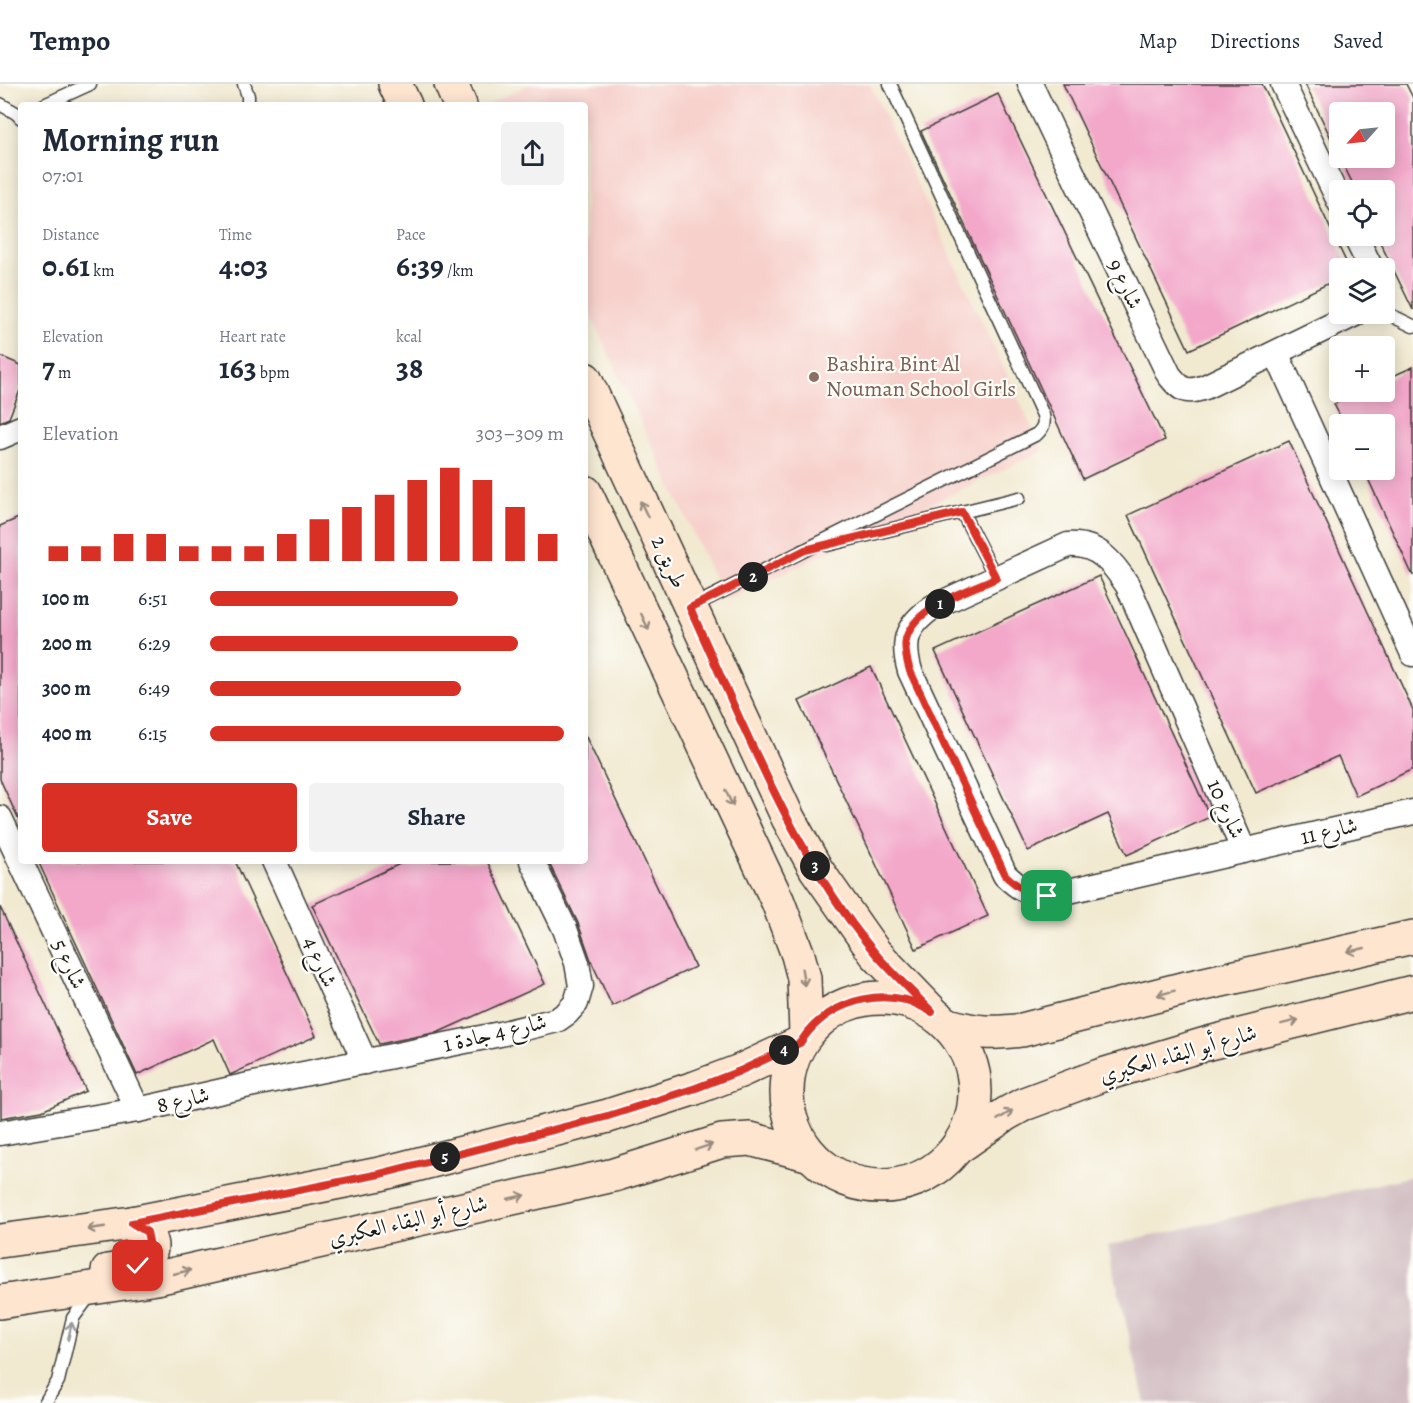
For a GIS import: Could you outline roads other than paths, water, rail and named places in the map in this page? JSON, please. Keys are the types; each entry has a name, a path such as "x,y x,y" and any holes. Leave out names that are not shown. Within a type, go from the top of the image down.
{"main road":[{"path":"395,84 404,102"},
{"path":"451,84 459,102"},
{"name":"طريق 2","path":"588,386 788,818 816,869 875,953 940,1018"},
{"name":"طريق 2","path":"588,499 778,902 804,978 803,1038"},
{"path":"620,568 638,577 654,574 661,568 663,549"},
{"path":"0,1241 132,1223 380,1174 608,1116 696,1088 740,1071 803,1038 826,1014 860,1000 879,997 906,1000 975,1033 998,1033 1022,1030 1182,989 1413,937"},
{"name":"شارع أبو البقاء العكبري","path":"957,1148 1024,1104 1099,1076 1209,1043 1413,992"},
{"path":"803,1038 789,1070 787,1100 795,1129 811,1155 844,1179 868,1185 894,1186 918,1179 940,1166 957,1148 970,1124 975,1098 974,1071 964,1046 940,1018"},
{"name":"شارع أبو البقاء العكبري","path":"0,1302 157,1278 614,1175 722,1141 750,1139 811,1155"},
{"path":"0,1291 5,1287 138,1266 147,1259 151,1246 147,1232 132,1223"}],"street":[{"name":"شارع 9","path":"1030,84 1169,375 1177,386 1195,391 1335,324"},
{"path":"1283,84 1329,180"},
{"path":"1276,353 1413,654"},
{"path":"0,437 18,429"},
{"name":"شارع 10","path":"1068,545 1088,546 1102,553 1116,567 1128,586 1244,850 1047,896 1023,891 1005,875 910,671 905,648 906,638 919,617 933,607 1068,545"},
{"name":"شارع 11","path":"1244,850 1413,812"},
{"name":"شارع 5","path":"0,818 18,856"},
{"name":"شارع 5","path":"22,864 138,1110"},
{"name":"شارع 4","path":"275,864 365,1062"},
{"name":"شارع 4 جادة 1","path":"365,1062 557,1020 576,1003 581,986 577,963 565,929 533,864"},
{"name":"شارع 8","path":"0,1133 138,1110 365,1062"}],"lane":[{"path":"51,102 90,84"},
{"path":"244,84 248,102"},
{"path":"690,608 1037,434 1045,422 890,84"},
{"path":"0,104 18,115"},
{"path":"1395,317 1413,326"},
{"path":"805,550 1019,498"},
{"path":"962,512 996,578"},
{"path":"45,1403 58,1381 73,1318 97,1287"}],"place":[{"name":"Bashira Bint Al Nouman School Girls","path":"814,377"}]}
